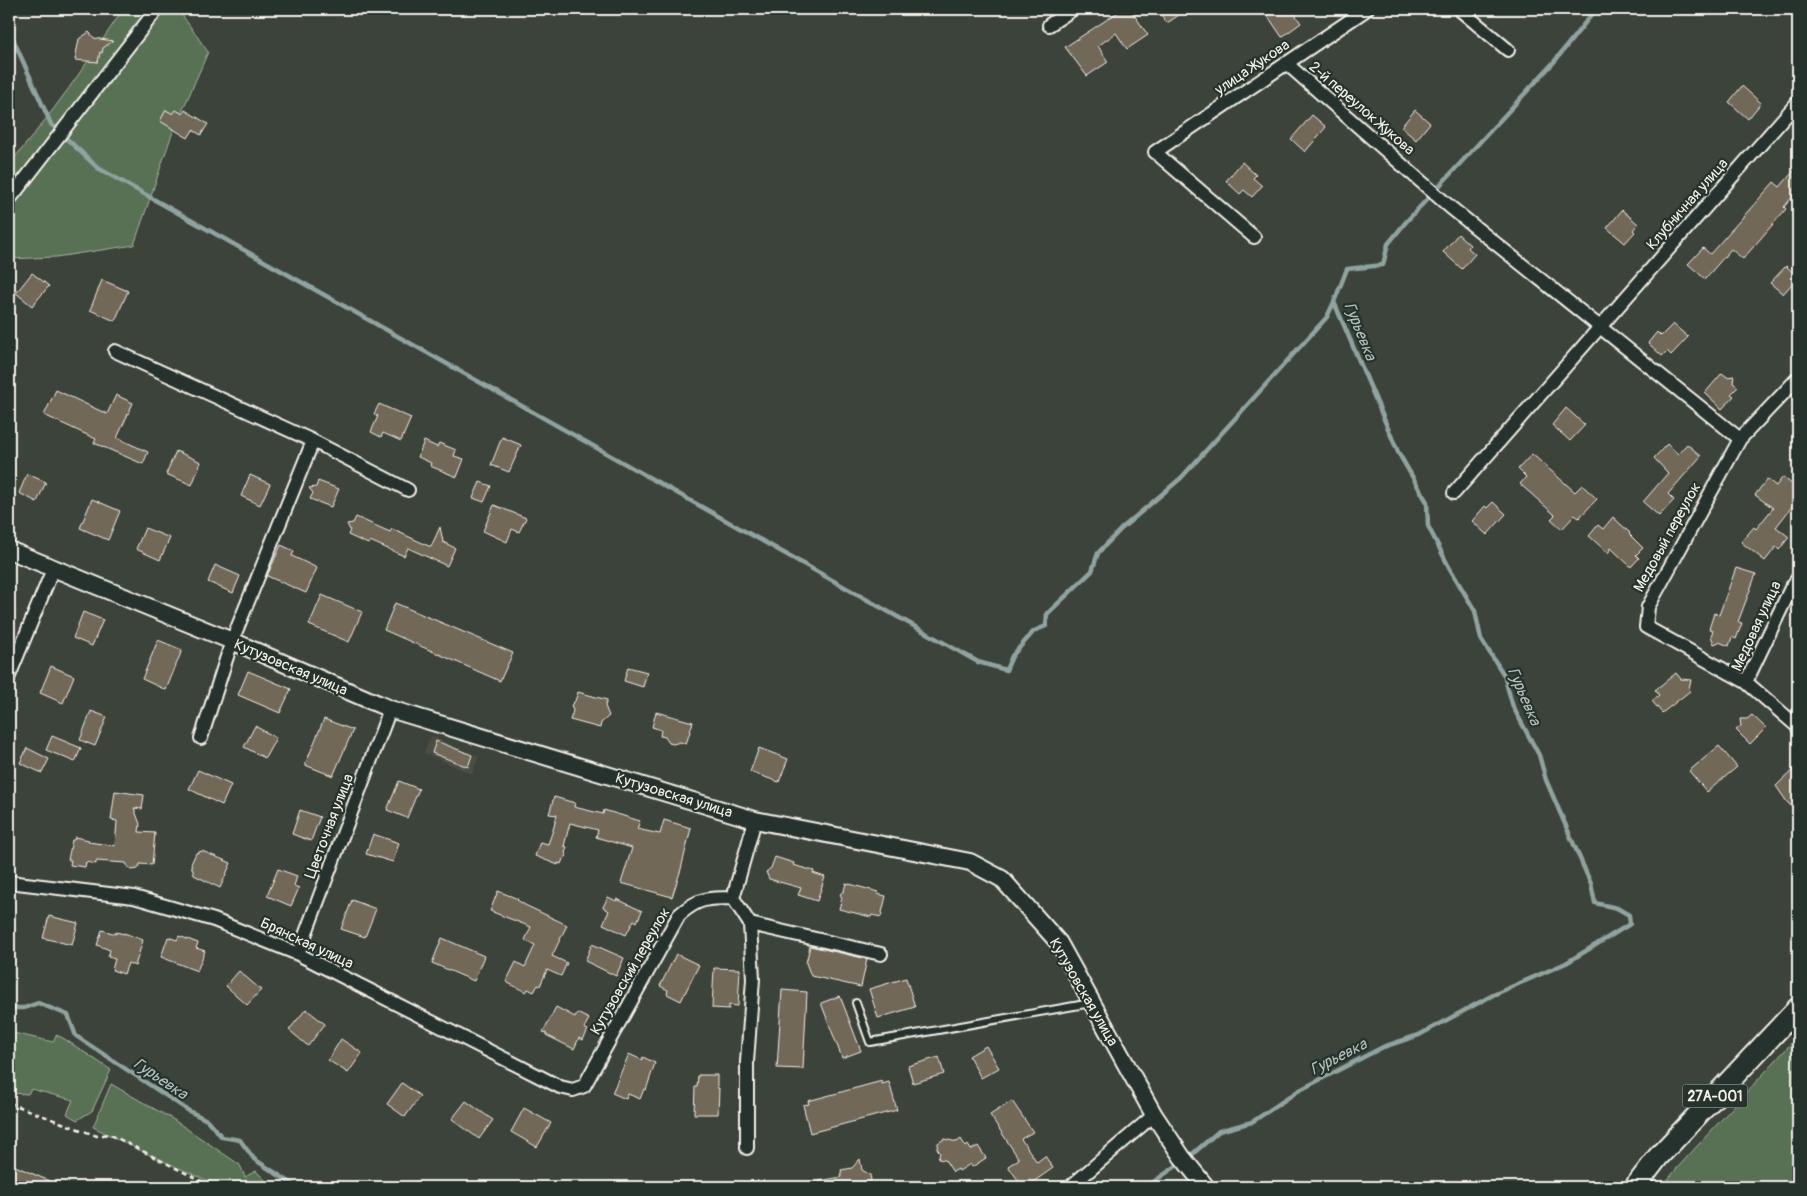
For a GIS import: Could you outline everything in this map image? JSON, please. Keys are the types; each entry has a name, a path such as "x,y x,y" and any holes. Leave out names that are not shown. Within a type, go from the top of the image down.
{"main road":[{"name":"27А-001","path":"1635,1187 1658,1157 1798,1008"}],"street":[{"path":"9,200 157,9"},
{"path":"1049,24 1073,9"},
{"name":"улица Жукова","path":"1254,237 1155,152 1367,9"},
{"path":"1459,9 1508,50"},
{"name":"2-й переулок Жукова","path":"1286,63 1450,206 1740,439"},
{"name":"Клубничная улица","path":"1454,493 1798,102"},
{"path":"115,351 313,441 408,490"},
{"name":"Медовый переулок","path":"1746,682 1646,627 1648,607 1740,439 1798,378"},
{"path":"201,738 232,641 313,441"},
{"name":"Кутузовская улица","path":"9,550 232,641 390,710 755,820 970,862 1002,879 1059,943 1154,1115 1186,1163 1206,1187"},
{"path":"9,676 53,568"},
{"name":"Медовая улица","path":"1798,578 1791,588 1746,682 1798,727"},
{"name":"Цветочная улица","path":"298,954 390,710"},
{"path":"748,1148 747,1062 753,979 750,924 733,898 755,820"},
{"name":"Брянская улица","path":"9,882 134,897 214,920 298,954 560,1087 573,1090"},
{"name":"Кутузовский переулок","path":"573,1090 584,1086 679,915 698,901 714,898 733,898"},
{"path":"750,924 881,954"},
{"path":"1070,1187 1154,1115"}],"lane":[{"path":"856,1003 870,1042 1092,1002"}],"path":[{"path":"9,1103 97,1136 108,1134 214,1187"}],"shaded area":[{"path":"431,736 479,756 472,774 424,753"}],"green space":[{"path":"123,9 183,9 180,12 208,52 171,137 134,245 56,257 9,259 9,164 69,88"},
{"path":"9,1032 53,1042 56,1035 111,1070 92,1111 77,1120 67,1114 73,1100 31,1089 28,1094 9,1093"},
{"path":"1798,1036 1798,1187 1662,1187 1678,1167"},
{"path":"111,1084 174,1120 240,1165 245,1177 256,1171 272,1187 222,1187 156,1158 93,1127"}],"building":[{"path":"1123,9 1130,9 1148,35 1127,49 1116,33 1098,46 1108,62 1087,76 1065,47"},
{"path":"1157,9 1188,9 1167,23"},
{"path":"1263,9 1291,9 1301,23 1282,37"},
{"path":"89,32 94,38 113,41 103,48 102,53 100,52 98,62 75,60 79,39"},
{"path":"1742,86 1761,103 1748,119 1729,102"},
{"path":"166,110 173,114 176,110 183,114 185,110 208,124 201,135 193,130 188,138 160,121"},
{"path":"1415,110 1430,123 1416,140 1401,127"},
{"path":"1312,115 1326,127 1305,152 1291,139"},
{"path":"1242,162 1256,175 1253,178 1262,186 1252,197 1244,190 1240,194 1226,181"},
{"path":"1798,166 1798,190 1784,207 1786,209 1743,259 1731,249 1705,279 1688,264 1703,248 1710,254 1774,182 1780,187"},
{"path":"1622,210 1638,224 1633,230 1635,232 1625,243 1607,228"},
{"path":"1458,234 1470,245 1468,248 1475,254 1462,269 1443,252"},
{"path":"1786,266 1798,277 1783,294 1770,283"},
{"path":"32,273 49,286 32,306 16,293"},
{"path":"102,280 128,291 115,321 90,310"},
{"path":"1673,324 1688,337 1671,355 1667,351 1662,356 1648,343 1657,332 1661,336"},
{"path":"1722,373 1727,377 1734,376 1733,383 1738,387 1731,394 1734,396 1722,409 1705,393"},
{"path":"56,390 107,414 116,395 133,403 117,438 148,452 143,464 94,443 96,439 44,415"},
{"path":"379,404 411,418 401,441 383,433 381,437 371,432 378,416 374,414"},
{"path":"1566,408 1585,425 1570,441 1552,425"},
{"path":"502,437 521,445 509,472 491,465"},
{"path":"424,441 437,447 439,443 456,450 454,456 464,459 457,477 430,466 431,463 418,457"},
{"path":"1667,444 1678,454 1687,444 1701,456 1668,494 1674,500 1659,516 1643,502 1668,473 1654,458"},
{"path":"176,451 201,462 192,485 166,474"},
{"path":"1532,454 1575,492 1582,485 1597,499 1579,518 1575,515 1562,529 1551,519 1555,515 1520,484 1526,477 1518,469"},
{"path":"27,474 46,482 37,502 19,493"},
{"path":"250,475 270,484 260,505 241,496"},
{"path":"1783,477 1798,489 1798,499 1776,527 1789,537 1779,550 1776,547 1765,561 1741,542 1754,527 1756,529 1773,508 1755,495 1767,479 1776,486"},
{"path":"318,481 339,489 331,507 310,499 313,493 309,488 316,487"},
{"path":"480,482 491,486 484,502 473,498"},
{"path":"92,499 120,511 108,540 80,528"},
{"path":"1493,502 1506,514 1487,535 1472,521 1485,506 1487,508"},
{"path":"494,505 526,518 519,532 512,529 507,542 483,531"},
{"path":"356,517 390,532 392,529 431,547 440,527 443,542 455,548 447,566 408,548 404,556 370,541 368,544 348,535 350,530 347,524 353,523"},
{"path":"1613,517 1643,548 1636,555 1639,558 1631,567 1611,548 1608,553 1589,536 1598,525 1603,529"},
{"path":"145,528 170,538 160,560 136,549"},
{"path":"281,545 294,551 292,556 317,568 306,593 267,576"},
{"path":"215,565 240,576 233,593 208,582"},
{"path":"1736,568 1756,574 1738,622 1742,623 1736,639 1732,637 1729,646 1719,642 1714,644 1711,636 1713,630 1709,629 1714,613 1719,615"},
{"path":"322,595 362,612 349,642 309,625"},
{"path":"395,603 513,653 500,681 384,630"},
{"path":"83,612 103,620 92,646 73,638"},
{"path":"158,640 182,650 166,690 142,679"},
{"path":"51,666 74,676 63,703 40,693"},
{"path":"628,667 647,672 643,687 624,681"},
{"path":"248,671 291,689 280,713 238,695"},
{"path":"1676,673 1681,679 1691,680 1690,691 1662,713 1652,701 1659,695 1655,690"},
{"path":"578,692 607,700 605,706 609,716 601,723 600,728 570,720 573,711 571,705 575,701"},
{"path":"91,711 107,717 95,746 80,740"},
{"path":"656,712 693,722 686,744 680,742 669,743 665,737 660,736 661,730 652,727"},
{"path":"1752,715 1766,728 1750,744 1736,730 1741,726 1740,719 1747,719"},
{"path":"324,719 353,730 333,776 305,765"},
{"path":"255,726 276,738 265,758 244,747"},
{"path":"52,736 81,748 75,762 46,750"},
{"path":"436,741 472,755 468,767 432,753"},
{"path":"1719,746 1737,767 1707,792 1689,771"},
{"path":"27,748 49,759 42,773 20,763"},
{"path":"759,748 788,759 779,782 750,772"},
{"path":"1798,765 1798,813 1787,802 1776,786"},
{"path":"198,770 231,785 222,805 189,789"},
{"path":"399,781 419,789 407,818 387,810"},
{"path":"115,791 144,795 142,809 134,808 140,824 139,832 155,833 152,865 140,864 138,869 132,870 126,863 96,861 96,864 86,862 85,867 70,865 71,860 68,860 72,840 75,837 89,840 89,842 115,846 117,821 111,820"},
{"path":"554,797 575,803 574,807 603,814 604,810 640,821 637,829 660,834 664,820 691,828 672,897 621,883 632,848 596,837 598,830 570,823 564,846 567,847 565,853 567,856 561,864 558,863 558,865 535,856 540,842 548,844 553,830 557,815 549,814"},
{"path":"300,810 320,817 311,841 292,834"},
{"path":"373,834 399,843 393,862 366,854"},
{"path":"202,851 231,863 220,888 194,875 191,864 196,853"},
{"path":"775,857 825,877 817,901 798,895 801,888 769,879 766,872 771,868"},
{"path":"278,869 297,876 294,886 299,888 291,906 267,896"},
{"path":"846,883 886,896 881,917 872,915 871,917 839,909 842,898 840,894 844,891"},
{"path":"498,891 518,899 525,905 567,925 552,956 567,963 561,976 547,970 540,986 538,985 534,992 528,989 526,992 506,982 516,962 525,967 535,945 525,940 531,927 490,911"},
{"path":"608,897 616,901 617,899 642,911 637,922 634,920 626,935 603,924 609,911 603,907"},
{"path":"352,900 376,909 365,937 341,929"},
{"path":"49,916 78,923 72,945 43,938"},
{"path":"102,930 116,934 116,932 124,933 143,940 135,966 128,963 124,974 112,970 115,959 108,957 110,950 97,945"},
{"path":"179,936 198,943 196,948 205,951 197,971 161,957 168,937 177,940"},
{"path":"442,938 484,956 474,981 432,963"},
{"path":"592,944 624,958 616,976 585,961"},
{"path":"810,946 867,959 861,987 811,976 806,963"},
{"path":"676,954 699,965 681,1001 667,994 668,990 660,986"},
{"path":"714,968 740,969 738,1006 729,1005 729,1009 712,1008"},
{"path":"239,971 261,990 247,1005 226,986"},
{"path":"906,978 915,1007 878,1018 869,989"},
{"path":"782,990 807,992 803,1069 777,1068"},
{"path":"840,996 861,1051 842,1058 821,1003"},
{"path":"556,1007 575,1017 577,1013 589,1019 584,1028 588,1030 583,1040 579,1038 574,1049 543,1032"},
{"path":"306,1009 325,1024 308,1046 289,1030"},
{"path":"341,1039 362,1053 348,1073 328,1060"},
{"path":"986,1046 999,1068 981,1078 969,1056"},
{"path":"629,1054 642,1060 643,1057 655,1063 646,1090 644,1089 640,1099 628,1094 626,1099 612,1093"},
{"path":"939,1057 944,1074 913,1083 908,1066"},
{"path":"698,1075 717,1075 717,1088 719,1088 718,1114 694,1114 695,1087 697,1087"},
{"path":"882,1081 882,1084 889,1082 897,1110 810,1133 803,1105 809,1104 808,1101"},
{"path":"402,1083 420,1096 405,1117 387,1104"},
{"path":"466,1101 493,1120 479,1139 452,1119"},
{"path":"1012,1101 1033,1132 1021,1139 1037,1162 1045,1156 1053,1168 1026,1187 1023,1187 1008,1166 1019,1159 990,1115"},
{"path":"524,1108 551,1123 537,1147 511,1132"},
{"path":"944,1139 957,1142 961,1139 966,1147 968,1145 971,1150 978,1146 986,1158 972,1167 970,1164 959,1171 958,1169 953,1172 945,1160 938,1159 940,1153 937,1148 938,1143"},
{"path":"860,1159 862,1170 870,1175 871,1180 866,1187 820,1187 819,1181 842,1177 841,1170 852,1168"},
{"path":"15,1166 63,1187 9,1187 9,1180"}],"waterway":[{"name":"Гурьевка","path":"1188,1158 1219,1131 1252,1122 1298,1091 1383,1047 1419,1035 1493,995 1566,963 1630,924 1629,915 1617,908 1595,903 1591,884 1546,780 1539,755 1513,707 1504,675 1481,639 1475,611 1428,526 1427,502 1398,452 1334,302 1347,269 1383,265 1388,244 1405,223 1554,62 1596,9"},
{"path":"9,30 51,124 98,168 978,662 1006,670 1012,656 1034,631 1046,626 1047,614 1092,571 1098,553 1121,529 1181,478 1327,317 1334,302"},
{"name":"Гурьевка","path":"9,1008 24,1008 38,1003 68,1015 76,1036 189,1111 207,1120 222,1137 240,1140 254,1159 297,1187"},
{"name":"Гурьевка","path":"1146,1187 1182,1162"}]}
